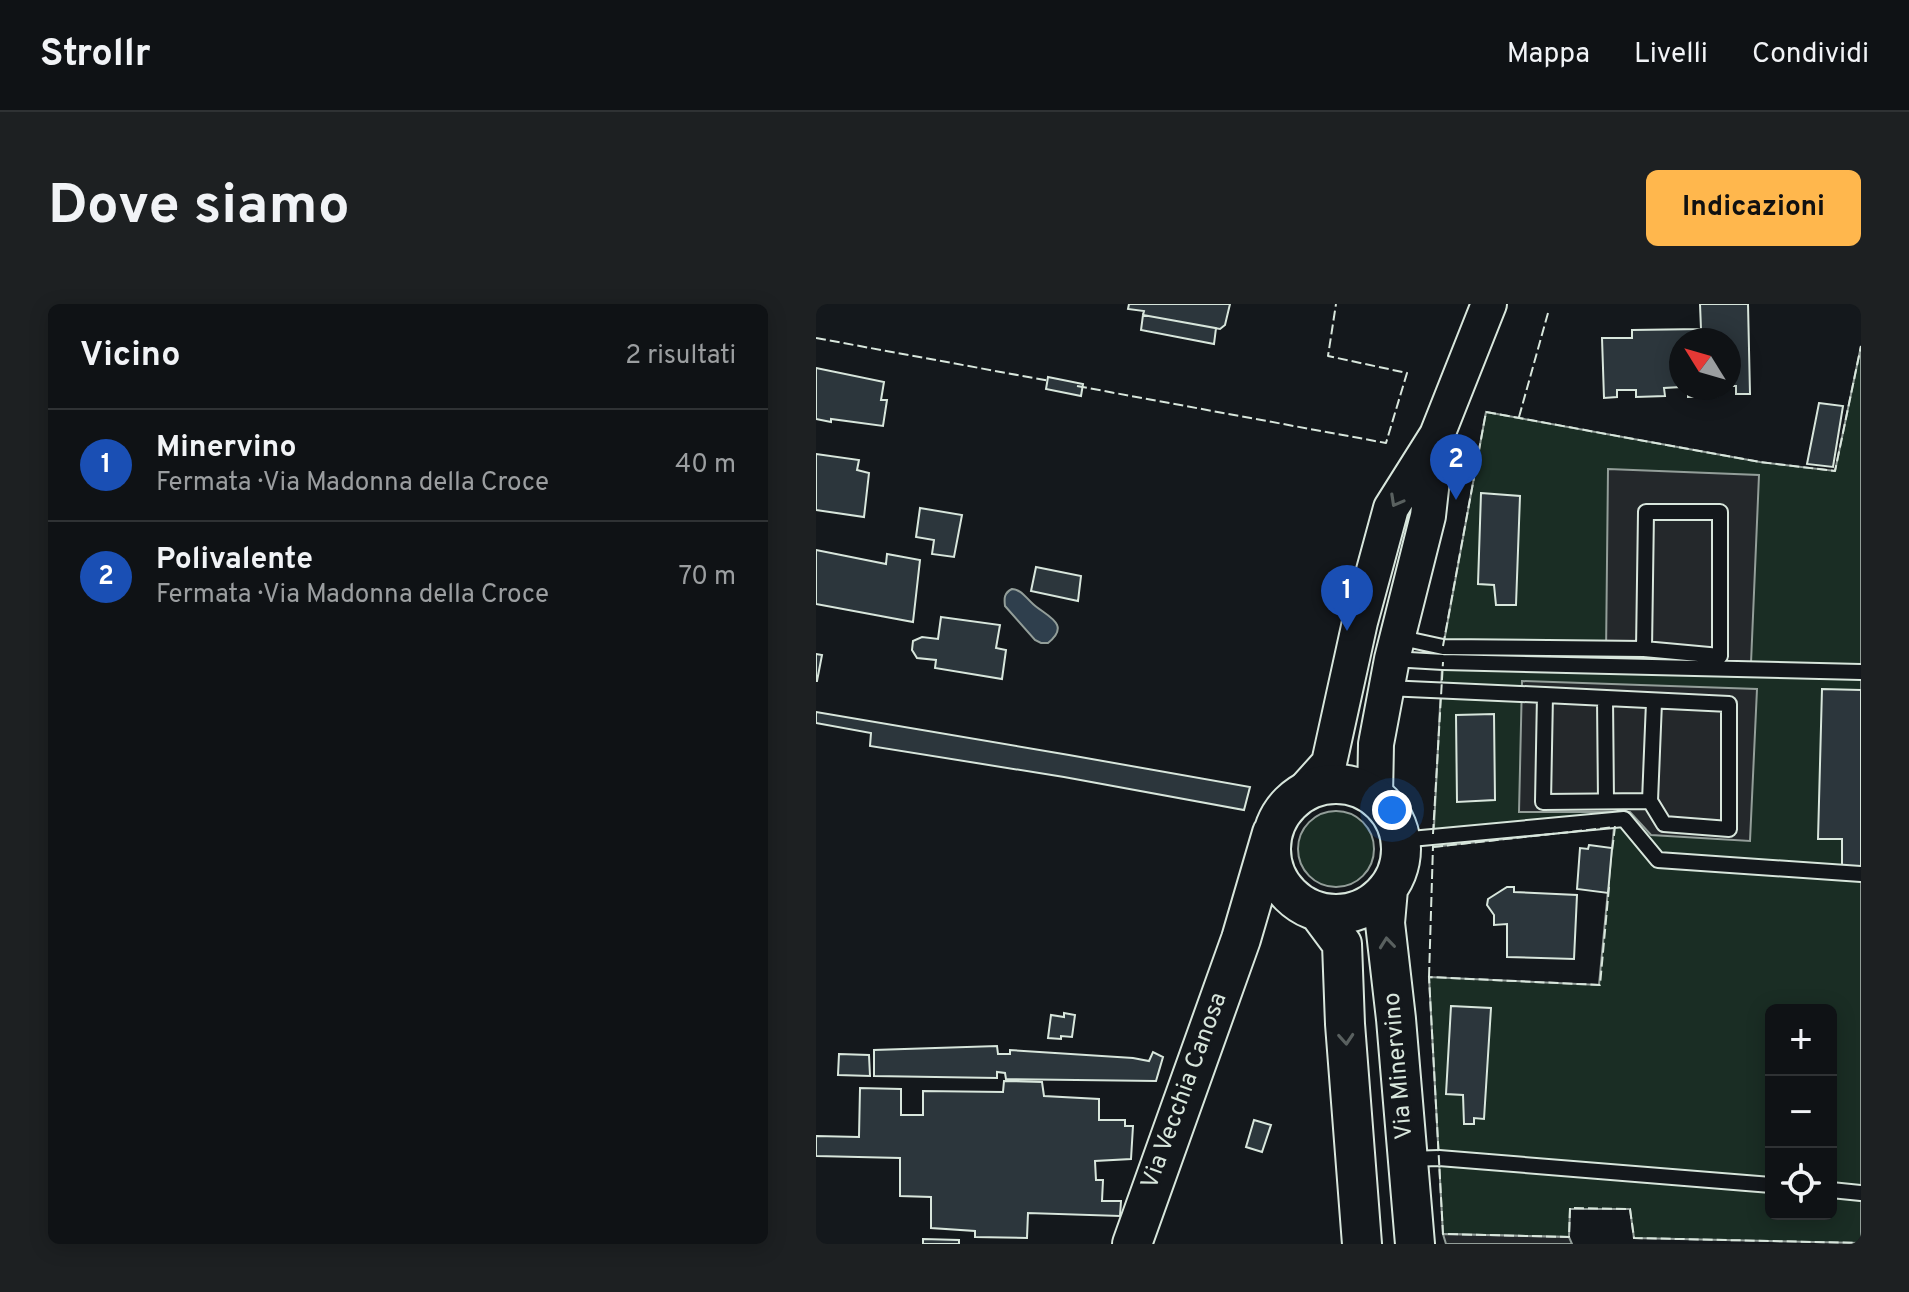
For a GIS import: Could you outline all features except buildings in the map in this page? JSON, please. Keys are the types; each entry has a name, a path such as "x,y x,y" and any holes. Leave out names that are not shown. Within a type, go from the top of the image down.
{"main road":[{"path":"1339,784 1358,788 1375,797 1396,824 1400,857 1388,889 1375,902 1358,911 1339,914 1308,907 1283,888 1274,871 1270,852 1272,833 1289,804 1302,793 1320,786 1339,784"},
{"name":"Via Vecchia Canosa","path":"1132,1244 1241,939 1272,833"},
{"name":"Via Minervino","path":"1388,889 1385,923 1415,1244"},
{"name":"Via Vecchia Canosa","path":"1241,939 1263,913 1308,907"},
{"name":"Via Minervino","path":"1308,907 1342,944 1362,1244"}],"street":[{"path":"1302,793 1329,763 1360,622 1391,508 1437,435 1489,304"},
{"path":"1375,797 1376,744 1392,661 1428,516 1437,435"}],"lane":[{"path":"1392,661 1443,647 1644,649 1720,656 1720,512 1646,512 1644,649"},
{"path":"1392,661 1861,672"},
{"path":"1392,661 1545,695 1729,704 1729,829 1664,824 1650,801 1654,702"},
{"path":"1545,695 1543,802 1650,801"},
{"path":"1605,699 1606,801"},
{"path":"1400,840 1624,819 1658,860 1861,874"},
{"path":"1408,1159 1439,1158 1765,1185"},
{"path":"1837,1191 1861,1193"}],"green space":[{"path":"1861,346 1861,1243 1634,1238 1630,1209 1570,1209 1569,1237 1443,1234 1429,977 1599,985 1614,827 1433,847 1443,647 1486,412 1760,462 1835,471"},
{"path":"1336,811 1350,814 1363,822 1371,835 1374,849 1371,863 1363,876 1350,884 1336,887 1322,884 1309,876 1301,863 1298,849 1301,835 1309,822 1322,814"}],"shaded area":[{"path":"1608,469 1759,475 1751,663 1606,655"},
{"path":"1522,681 1757,689 1750,841 1651,835 1630,812 1519,812"},
{"path":"1443,1234 1569,1237 1572,1244 1446,1244"}],"water":[{"path":"1012,589 1021,592 1057,625 1058,631 1048,643 1035,640 1005,606 1005,596"}],"fence":[{"path":"1077,386 1386,443 1407,373 1328,356 1336,304"},
{"path":"1519,417 1548,313"},
{"path":"816,338 1050,381"},
{"path":"1443,646 1486,412 1760,462 1835,471 1861,346"},
{"path":"1433,834 1443,662"},
{"path":"1433,847 1615,827 1612,851"},
{"path":"1429,977 1433,846"},
{"path":"1609,887 1600,985 1429,977 1443,1234 1569,1237 1570,1208 1630,1209 1634,1238 1861,1243"}],"place":[{"name":"Polivalente","path":"1456,500"},
{"name":"Minervino","path":"1347,631"}]}
